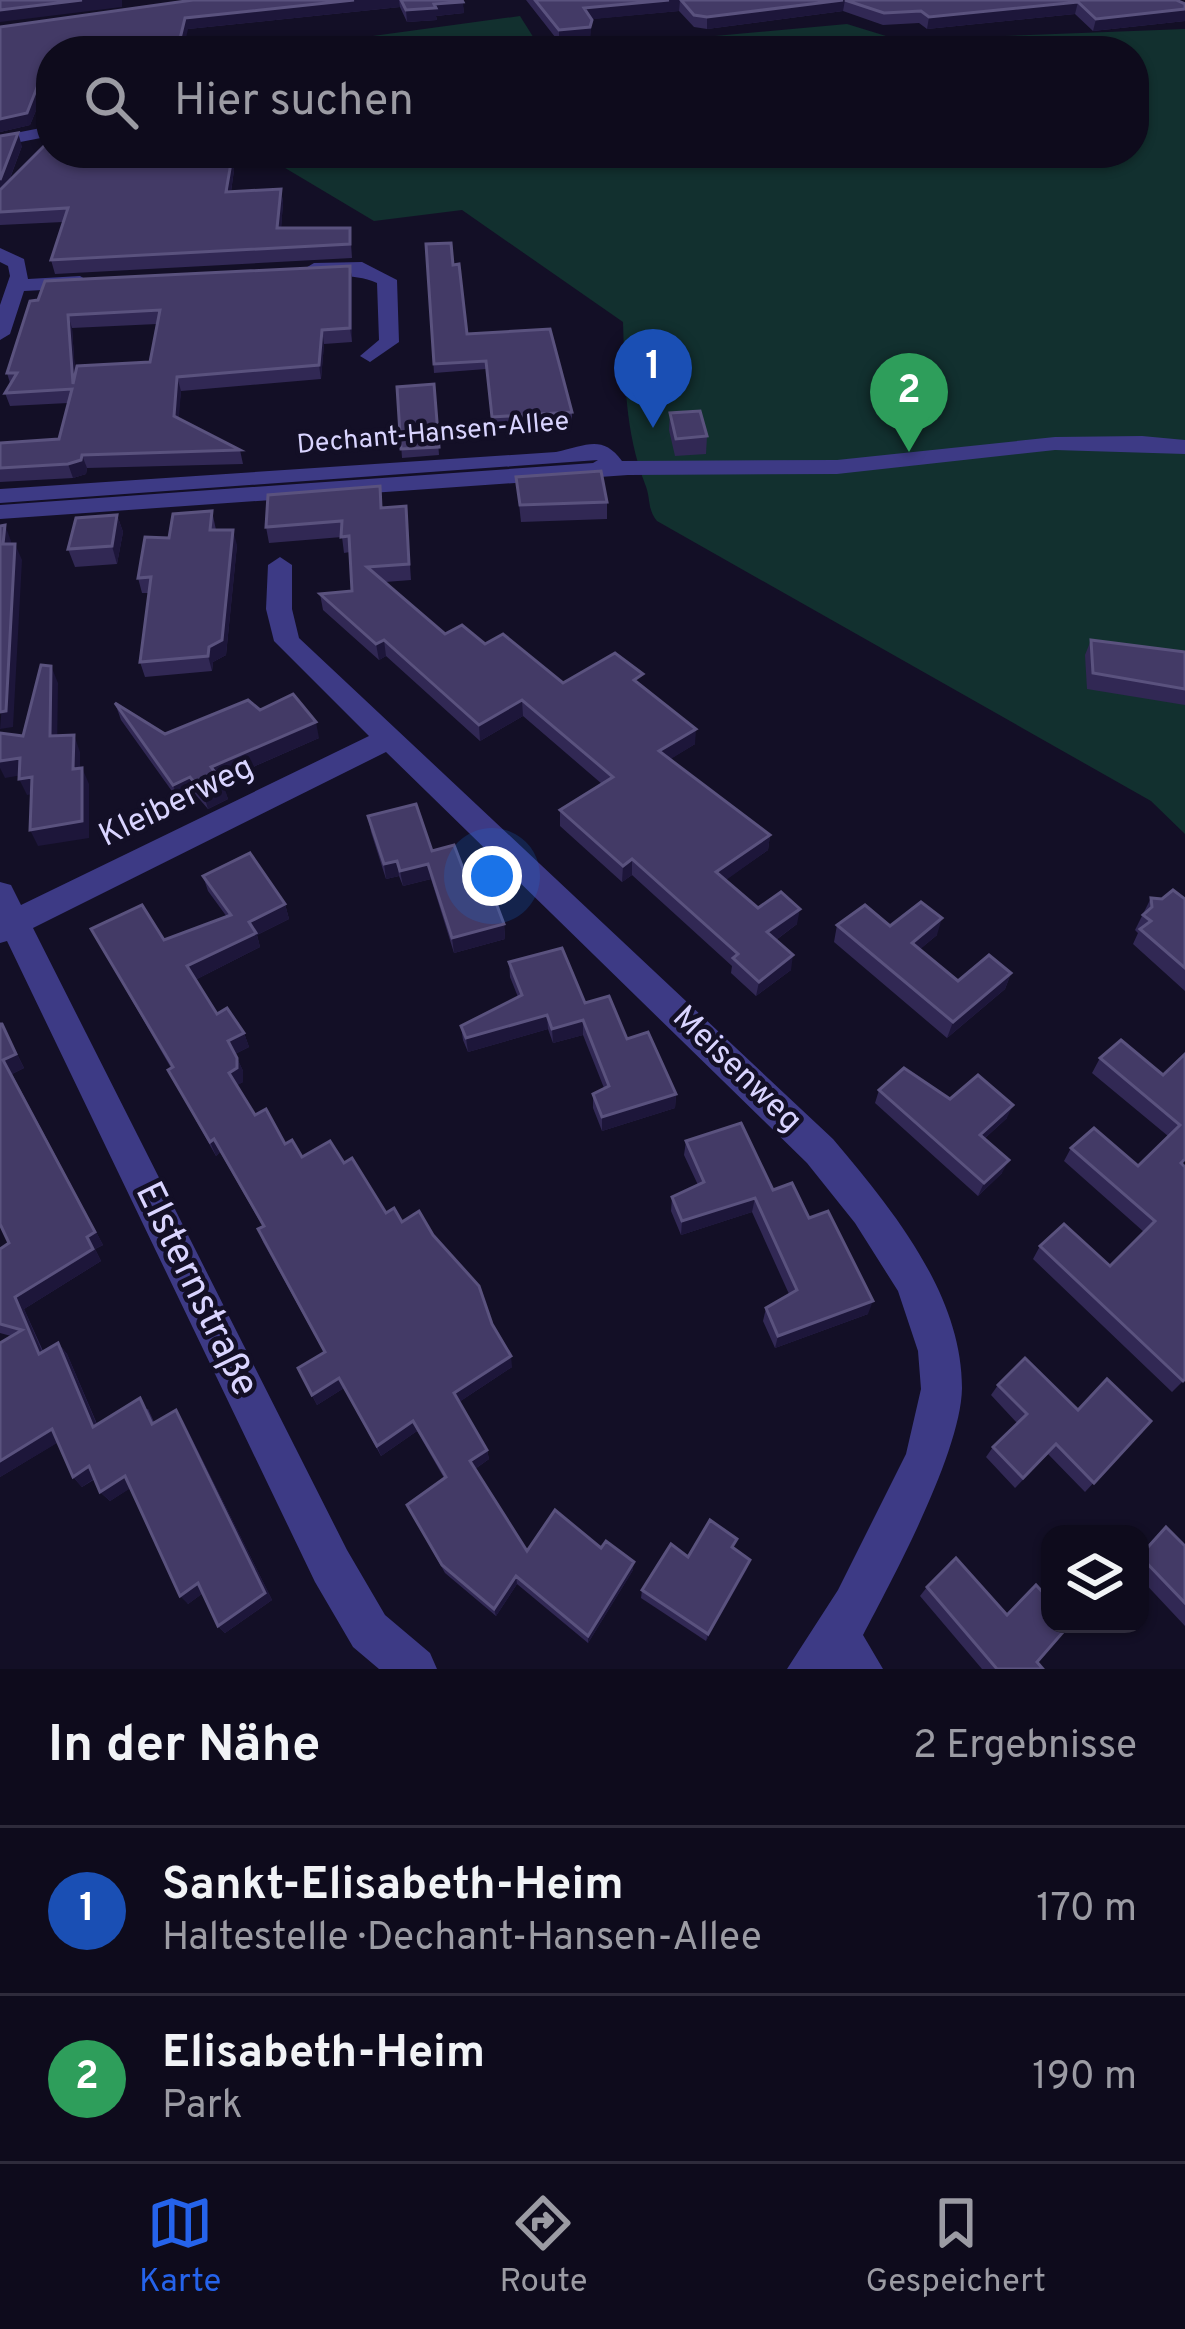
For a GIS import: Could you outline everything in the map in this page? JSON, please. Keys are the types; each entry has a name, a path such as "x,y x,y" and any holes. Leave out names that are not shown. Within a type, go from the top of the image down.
{"street":[{"path":"0,141 36,134"},
{"path":"0,254 19,266 0,334"},
{"path":"299,269 362,268 387,280 388,342 370,356"},
{"path":"17,286 108,280"},
{"path":"598,470 680,464 847,466 1103,442 1185,447"},
{"name":"Dechant-Hansen-Allee","path":"0,496 556,459 602,450 611,462 598,470 0,512"},
{"name":"Meisenweg","path":"280,565 279,609 286,641 820,1151 869,1208 908,1273 932,1328 940,1367 936,1431 836,1659"},
{"name":"Kleiberweg","path":"5,916 386,740"},
{"name":"Elsternstraße","path":"5,916 331,1566 370,1630 414,1669"}],"green space":[{"path":"520,16 533,36 373,36"},
{"path":"847,24 886,36 715,36"},
{"path":"1185,29 1185,834 1151,801 657,521 633,445 623,322 462,210 374,221 285,168 1149,168 1149,36 1003,36"}],"building":[{"path":"0,0 82,0 0,10"},
{"path":"193,0 354,0 185,18 181,36 36,36 36,90 27,113 0,119 0,27"},
{"path":"401,0 462,0 463,2 406,10"},
{"path":"535,0 669,0 584,8 592,20 590,27 559,30"},
{"path":"681,0 843,0 707,17 694,15"},
{"path":"845,0 1176,0 1185,9 1096,19 1078,2 929,17 921,11 884,13"},
{"path":"18,133 0,180 0,136"},
{"path":"36,154 36,168 230,168 226,192 281,189 277,228 350,228 350,244 51,260 68,208 0,212 0,190"},
{"path":"451,243 453,265 459,264 467,334 550,329 572,412 492,417 486,361 434,364 426,244"},
{"path":"350,266 350,328 322,330 319,365 177,377 174,416 240,450 82,455 81,460 68,464 0,468 0,443 59,439 72,389 5,393 17,373 7,373 30,301 38,300 45,281","holes":["160,310 150,362 77,366 73,384 68,315"]},
{"path":"434,384 439,447 401,449 397,387"},
{"path":"700,411 707,436 676,439 670,413"},
{"path":"601,471 607,502 520,505 516,477"},
{"path":"380,486 381,508 406,506 409,564 367,567 445,634 462,625 485,644 503,634 563,683 615,653 643,674 634,680 696,729 659,751 770,835 716,872 758,908 781,892 800,909 767,932 793,955 759,982 733,958 738,954 632,859 623,866 560,810 613,777 522,700 479,725 384,640 376,644 320,594 352,591 349,536 341,537 342,521 266,527 268,495"},
{"path":"212,511 210,530 233,530 222,640 209,647 208,656 140,662 151,577 138,578 145,537 169,538 173,514"},
{"path":"117,515 112,546 68,549 76,518"},
{"path":"5,525 3,544 15,544 6,711 0,712 0,526"},
{"path":"1091,640 1185,652 1185,689 1093,673"},
{"path":"41,665 51,666 50,736 74,735 73,769 82,768 82,821 30,830 32,777 19,779 20,758 0,761 0,733 23,736"},
{"path":"293,694 316,722 211,767 223,783 203,793 190,777 173,785 115,703 165,734 248,700 260,710"},
{"path":"416,804 432,851 454,845 467,879 485,874 504,924 452,938 428,864 400,871 397,861 384,864 368,816"},
{"path":"250,853 285,904 249,922 256,933 187,966 217,1014 227,1008 244,1033 228,1041 237,1058 237,1068 229,1073 255,1115 266,1109 285,1144 292,1140 302,1157 330,1141 344,1163 352,1158 386,1213 394,1208 402,1222 419,1211 433,1235 479,1286 492,1324 511,1356 454,1393 487,1450 470,1461 527,1551 555,1510 601,1548 606,1541 634,1562 588,1636 516,1576 494,1609 442,1565 407,1505 446,1477 413,1421 377,1446 339,1378 312,1395 298,1368 325,1352 258,1229 264,1226 168,1070 173,1067 91,929 142,905 164,940 231,915 203,876"},
{"path":"1173,890 1185,899 1185,968 1140,929 1151,921 1143,915 1152,907 1151,898 1162,899"},
{"path":"921,902 942,918 912,943 958,981 989,955 1011,973 953,1022 837,925 865,905 890,926"},
{"path":"562,948 585,1003 609,996 627,1039 648,1032 676,1094 602,1117 593,1094 609,1086 583,1020 552,1029 547,1015 466,1038 461,1026 522,995 509,962"},
{"path":"0,1024 16,1054 3,1060 95,1232 87,1237 93,1249 15,1297 39,1354 58,1343 93,1427 140,1398 152,1424 176,1410 265,1593 218,1626 198,1583 180,1596 125,1476 100,1492 89,1466 73,1477 52,1429 0,1461 0,1343 22,1330 0,1324 0,1249 9,1243 0,1224"},
{"path":"1121,1040 1163,1075 1185,1054 1183,1381 1040,1246 1064,1224 1110,1266 1155,1221 1071,1148 1094,1128 1138,1166 1180,1125 1100,1058"},
{"path":"904,1068 950,1099 978,1075 1013,1105 980,1135 1009,1160 984,1183 879,1090"},
{"path":"741,1123 773,1190 792,1183 809,1218 828,1211 873,1301 778,1336 766,1308 797,1290 755,1198 682,1221 672,1197 704,1182 686,1141"},
{"path":"1025,1358 1078,1410 1107,1379 1151,1421 1094,1483 1056,1444 1023,1478 993,1447 1027,1414 998,1385"},
{"path":"710,1520 737,1539 732,1547 750,1560 708,1634 642,1590 671,1544 688,1557"},
{"path":"1166,1527 1185,1546 1185,1603 1149,1565 1149,1546"},
{"path":"956,1558 1007,1615 1036,1585 1041,1590 1041,1633 1062,1633 1037,1662 1043,1669 997,1669 927,1587"}],"place":[{"name":"Sankt-Elisabeth-Heim","path":"653,428"},
{"name":"Elisabeth-Heim","path":"909,452"}]}
